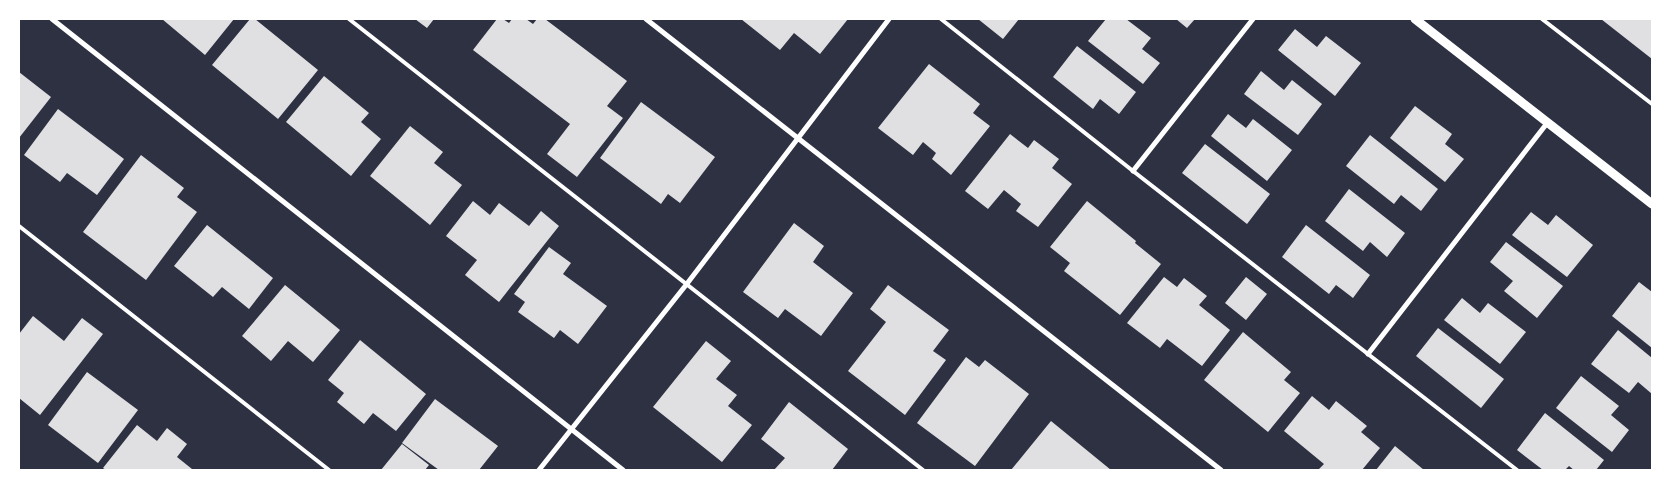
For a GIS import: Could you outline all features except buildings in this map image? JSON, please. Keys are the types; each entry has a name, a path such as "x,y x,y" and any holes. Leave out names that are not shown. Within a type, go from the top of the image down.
{"street":[{"path":"52,19 623,470"},
{"path":"646,19 1221,470"},
{"path":"539,470 686,285 889,19"},
{"path":"1133,171 1253,19"},
{"path":"1414,19 1652,204"},
{"path":"1368,354 1548,122"}],"lane":[{"path":"349,19 924,470"},
{"path":"941,19 1517,470"},
{"path":"1542,19 1652,104"},
{"path":"19,226 329,470"}]}
